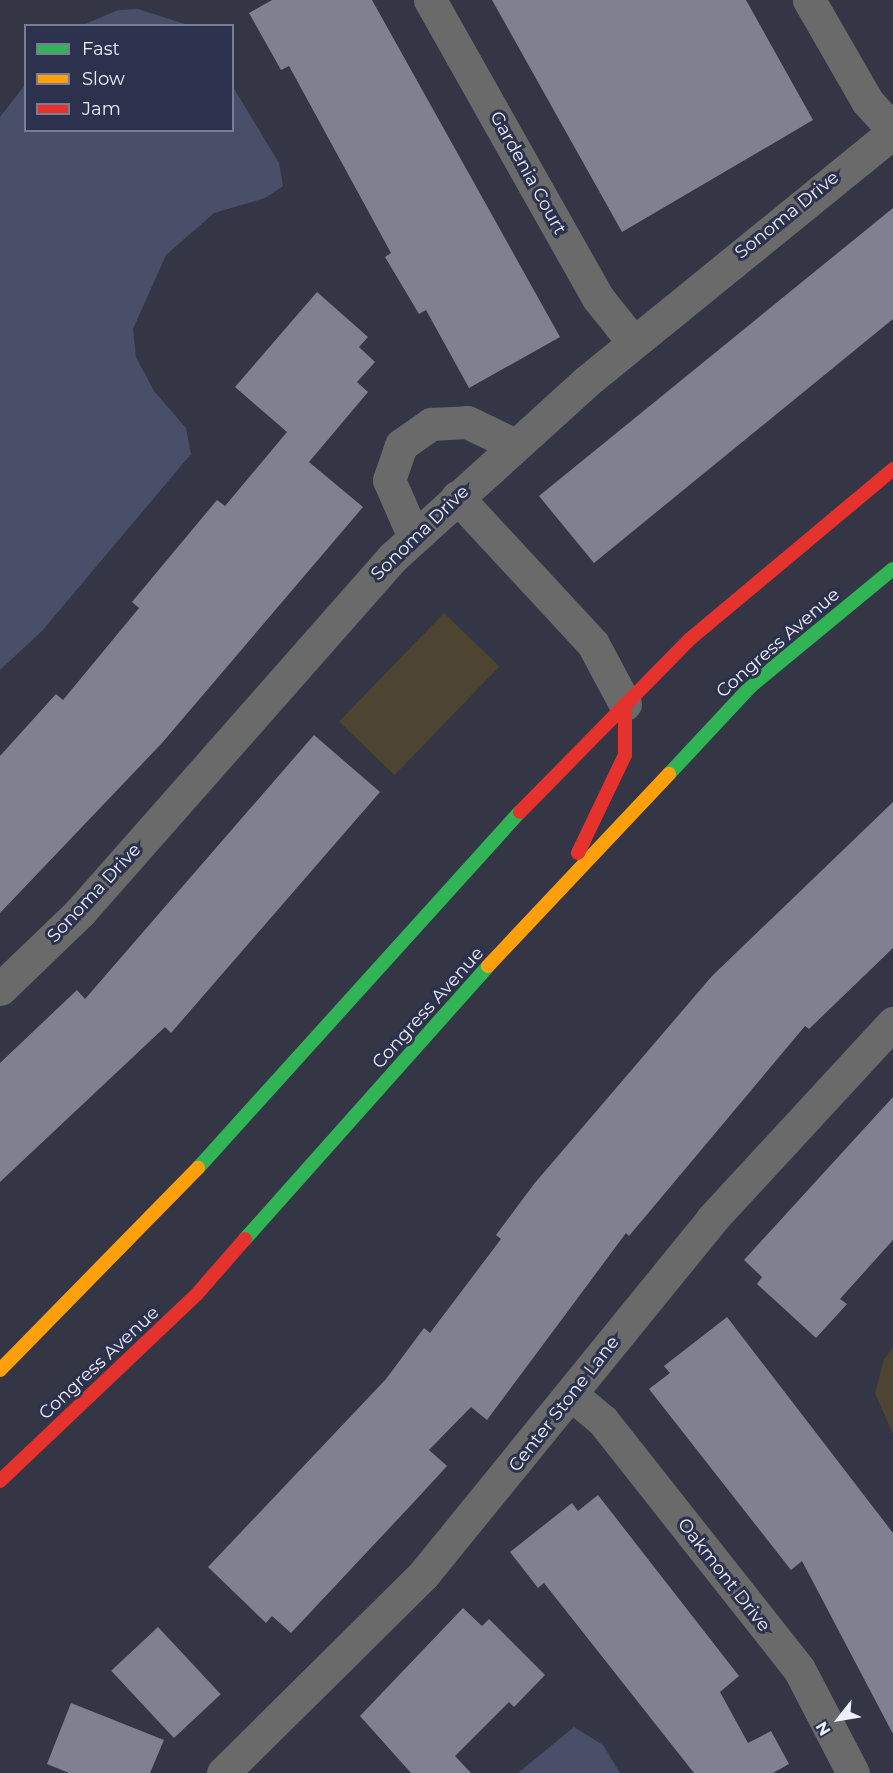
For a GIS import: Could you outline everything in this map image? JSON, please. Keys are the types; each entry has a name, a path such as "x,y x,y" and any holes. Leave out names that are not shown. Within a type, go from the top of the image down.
{"street":[{"name":"Gardenia Court","path":"430,0 598,298 633,342"},
{"path":"809,0 867,101 893,131"},
{"name":"Sonoma Drive","path":"0,989 80,912 414,537 513,444 633,342 893,131"},
{"path":"414,537 389,480 401,445 431,424 467,422 513,444"},
{"path":"0,1370 147,1226 447,886 625,704 690,639 893,469"},
{"path":"457,497 593,644 625,704 629,735 625,755 558,892"},
{"name":"Congress Avenue","path":"0,1481 197,1294 558,892 751,686 893,569"},
{"name":"Center Stone Lane","path":"223,1773 423,1575 572,1395 719,1210 893,1023"},
{"name":"Oakmont Drive","path":"572,1395 603,1421 799,1669 853,1773"}],"shaded area":[{"path":"444,613 499,666 394,775 339,722"},
{"path":"893,1348 893,1434 875,1393 884,1359"}],"water":[{"path":"138,9 185,24 85,24 118,10"},
{"path":"24,86 24,132 234,132 234,89 279,163 283,186 265,198 214,213 166,255 133,329 136,357 154,391 186,428 191,454 42,631 0,670 0,117"},
{"path":"574,1727 603,1745 620,1773 518,1773"}],"building":[{"path":"272,0 372,0 560,337 469,388 426,310 419,314 385,257 391,253 289,66 281,70 249,13"},
{"path":"492,0 746,0 813,120 622,232"},
{"path":"893,208 893,319 594,563 539,496"},
{"path":"317,292 368,337 359,347 375,362 357,382 368,392 309,462 363,507 162,743 0,913 0,756 56,694 63,700 139,608 132,602 217,500 225,506 287,432 235,387"},
{"path":"314,735 380,792 171,1033 165,1027 0,1182 0,1063 77,990 85,999"},
{"path":"893,802 893,948 809,1029 805,1026 629,1236 626,1233 487,1420 471,1407 429,1450 447,1466 413,1503 291,1633 272,1616 266,1623 208,1567 386,1379 424,1328 430,1333 501,1239 496,1235 534,1184 712,976"},
{"path":"893,1097 893,1240 840,1299 847,1304 816,1338 757,1284 762,1277 744,1260"},
{"path":"727,1317 893,1533 893,1734 802,1561 791,1570 649,1389 670,1373 664,1366"},
{"path":"598,1495 739,1676 720,1692 748,1743 771,1731 789,1764 773,1773 694,1773 544,1583 538,1588 510,1552 572,1503 578,1511"},
{"path":"463,1608 482,1626 489,1619 545,1675 514,1707 509,1702 455,1756 471,1773 411,1773 360,1716"},
{"path":"158,1627 221,1694 174,1738 111,1671"},
{"path":"71,1703 164,1740 150,1773 69,1773 47,1764"}],"traffic: fast":[{"path":"669,774 751,686 893,569"},
{"path":"198,1168 520,812"},
{"path":"245,1239 488,966"}],"traffic: slow":[{"path":"488,966 669,774"},
{"path":"0,1370 198,1168"}],"traffic: jam":[{"path":"520,812 690,639 893,469"},
{"path":"578,853 625,755 625,704"},
{"path":"0,1481 197,1294 245,1239"}]}
